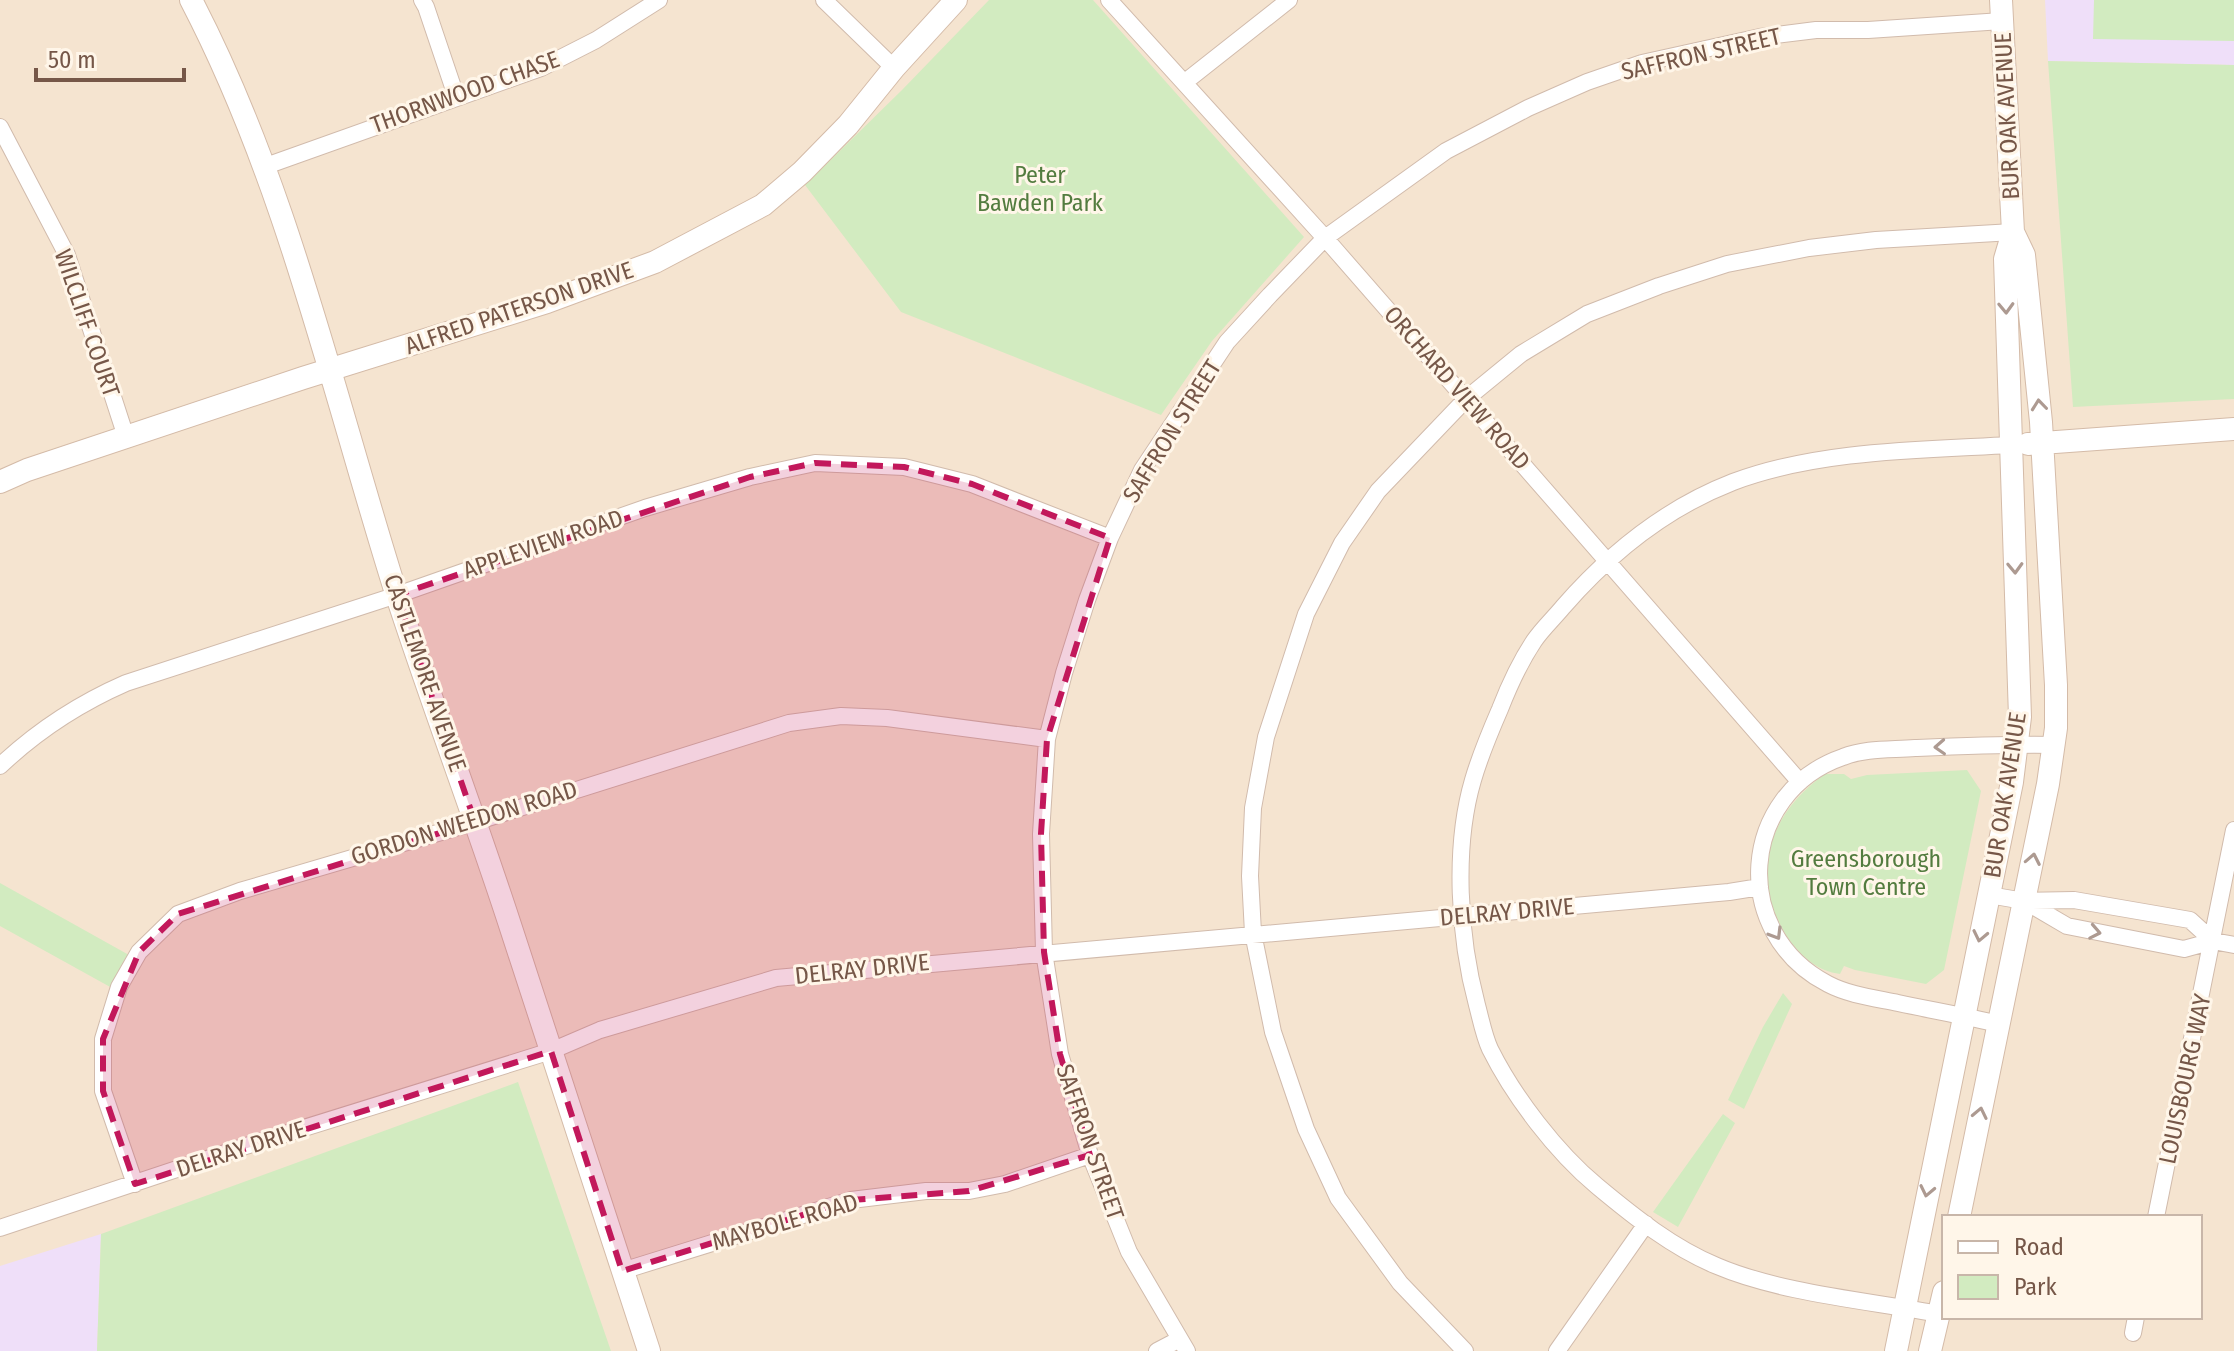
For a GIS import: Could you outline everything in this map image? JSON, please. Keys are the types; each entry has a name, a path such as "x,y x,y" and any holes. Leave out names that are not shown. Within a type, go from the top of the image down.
{"street":[{"name":"CASTLEMORE AVENUE","path":"191,0 214,44 263,167 331,371 397,595 649,1351"},
{"path":"422,0 456,96"},
{"name":"THORNWOOD CHASE","path":"263,167 541,68 596,40 659,0"},
{"path":"824,0 894,68"},
{"name":"ALFRED PATERSON DRIVE","path":"0,482 126,437 547,302 655,262 763,205 802,172 848,125 894,68 956,0"},
{"name":"ORCHARD VIEW ROAD","path":"1109,0 1325,238 1799,781"},
{"path":"1185,82 1289,0"},
{"name":"BUR OAK AVENUE","path":"1896,1351 2018,745 2020,717 2005,259 2013,232 2001,10"},
{"name":"SAFFRON STREET","path":"1183,1345 1129,1252 1090,1155 1060,1054 1044,952 1041,834 1047,739 1077,629 1110,538 1142,470 1227,342 1325,238 1446,151 1528,108 1587,82 1642,63 1760,37 1816,30 1868,30 2001,10"},
{"name":"WILCLIFF COURT","path":"0,127 67,255 126,437"},
{"path":"1465,1351 1400,1283 1338,1198 1306,1129 1273,1032 1253,933 1250,876 1253,808 1266,737 1306,614 1342,543 1378,491 1466,399 1521,354 1587,314 1714,268 1809,248 1876,240 2013,232"},
{"name":"BUR OAK AVENUE","path":"1959,1215 2055,745 2056,685 2042,443 2024,255 2013,232"},
{"path":"1930,1351 1942,1303 1904,1308 1775,1284 1718,1266 1646,1224 1593,1184 1551,1139 1525,1106 1489,1047 1469,976 1462,916 1463,839 1472,782 1512,680 1535,640 1606,560 1642,531 1734,482 1796,465 1877,453 2234,429"},
{"name":"APPLEVIEW ROAD","path":"0,766 27,739 83,701 126,683 397,595 645,508 750,477 815,463 904,467 972,484 1110,538"},
{"name":"GORDON WEEDON ROAD","path":"135,1184 103,1091 103,1039 119,987 139,952 178,914 240,891 475,822 789,723 841,716 887,718 1047,739"},
{"path":"1999,1024 1854,995 1825,983 1805,969 1783,946 1765,912 1760,887 1760,854 1765,832 1780,804 1799,781 1833,761 1867,751 2055,745"},
{"name":"LOUISBOURG WAY","path":"2156,1215 2234,830"},
{"name":"DELRAY DRIVE","path":"0,1228 246,1146 551,1051 600,1030 776,978 1760,887"},
{"path":"1989,895 2024,901 2074,900 2190,920 2213,941"},
{"path":"2024,901 2067,926 2184,949 2213,941 2234,945"},
{"name":"MAYBOLE ROAD","path":"622,1271 851,1200 926,1191 969,1191 1005,1184 1090,1155"},
{"path":"1557,1351 1646,1224"},
{"path":"1157,1351 1183,1345"}],"highlighted area":[{"path":"815,463 904,467 972,484 1110,538 1047,739 1041,834 1044,952 1060,1054 1090,1155 969,1191 851,1200 622,1271 551,1051 135,1184 103,1091 103,1039 139,952 178,914 475,822 397,595 750,477"}],"shaded area":[{"path":"0,0 2234,0 2234,1351 0,1351"},
{"path":"2045,0 2234,0 2234,65 2048,61"},
{"path":"101,1234 97,1351 0,1351 0,1266"}],"green space":[{"name":"Peter Bawden Park","path":"989,0 1093,0 1304,237 1212,341 1161,415 901,312 805,185"},
{"path":"2094,0 2234,0 2234,41 2093,39"},
{"path":"2048,61 2234,65 2234,399 2073,407"},
{"name":"Greensborough Town Centre","path":"1967,770 1981,791 1944,970 1926,984 1844,966 1840,974 1818,967 1806,958 1790,941 1777,918 1769,895 1767,872 1777,829 1805,790 1825,774 1844,774 1851,779 1867,775"},
{"path":"0,883 129,955 112,988 0,926"},
{"path":"1783,993 1792,1004 1744,1109 1728,1100"},
{"path":"518,1082 611,1351 97,1351 101,1234"},
{"path":"1723,1114 1735,1123 1678,1227 1653,1212"}]}
